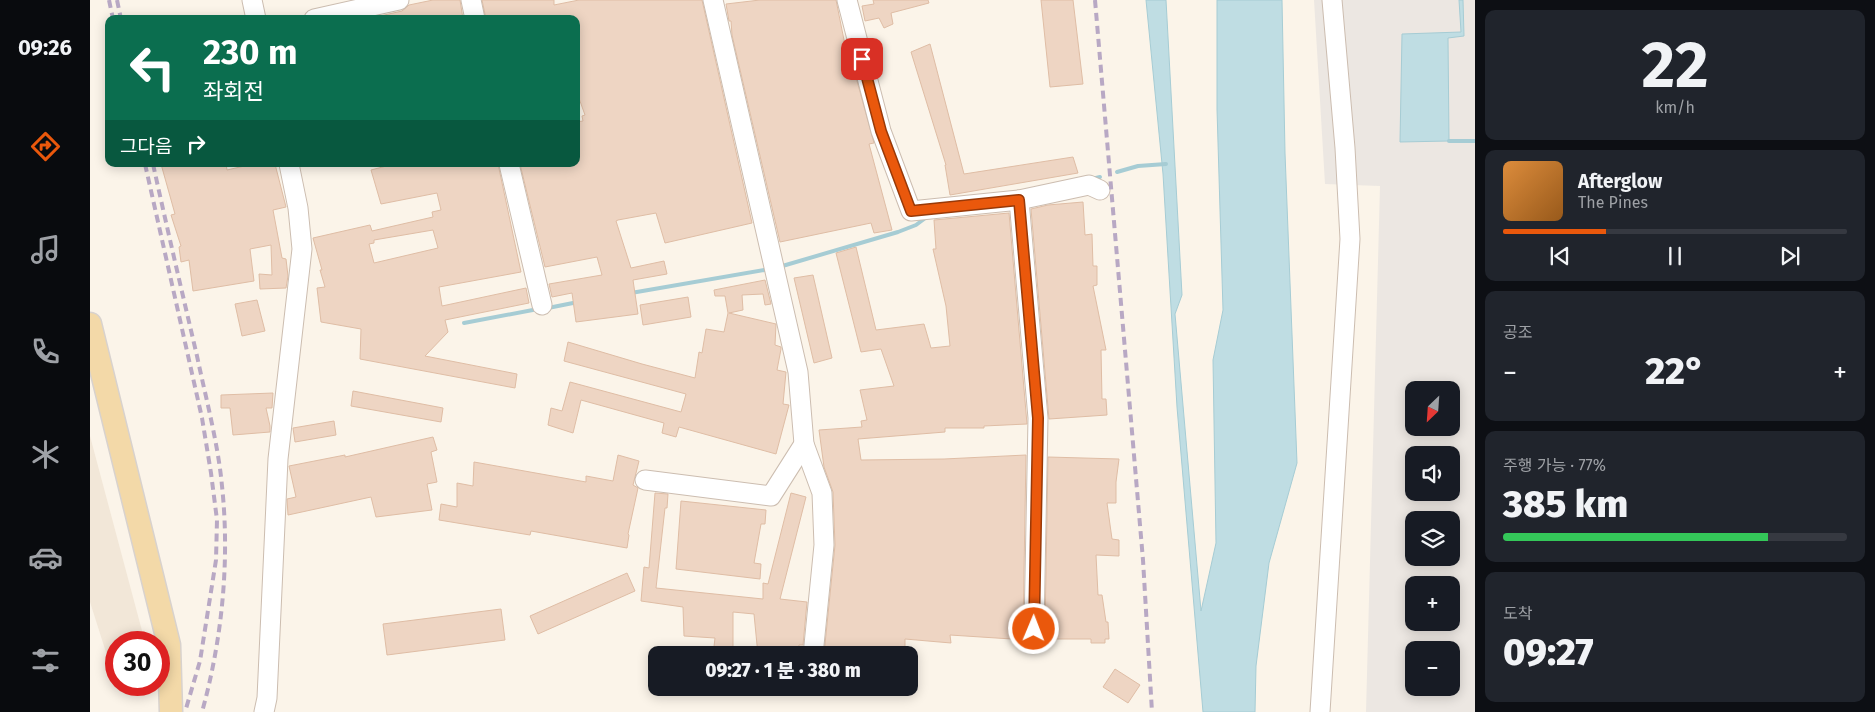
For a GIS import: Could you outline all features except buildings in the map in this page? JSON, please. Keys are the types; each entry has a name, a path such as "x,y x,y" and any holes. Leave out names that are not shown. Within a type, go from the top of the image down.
{"main road":[{"path":"90,324 169,645 171,712"}],"street":[{"path":"252,0 255,15"},
{"path":"332,15 399,0"},
{"path":"471,0 474,15"},
{"path":"713,0 798,372 800,452 822,494 824,545 814,646"},
{"path":"847,0 881,131 911,211 1019,200 1089,186 1100,190"},
{"path":"1320,712 1350,239 1345,148 1332,0"},
{"path":"264,712 267,698 278,459 302,249 298,208 290,167"},
{"path":"510,167 542,305"},
{"path":"1019,200 1038,418 1034,629"},
{"path":"645,480 771,496 800,452"}],"shaded area":[{"path":"1314,0 1475,0 1475,712 1366,712 1380,186 1325,184"},
{"path":"90,436 142,631 105,631 105,649 90,602"}],"water":[{"path":"1146,0 1166,0 1182,295 1175,314 1201,611 1216,543 1213,360 1223,310 1217,109 1217,0 1282,0 1285,153 1297,463 1269,563 1256,666 1255,712 1203,712 1177,407 1163,174"},
{"path":"1459,0 1463,0 1464,36 1448,38 1449,141 1400,142 1402,34 1461,32"}],"waterway":[{"path":"1449,141 1475,141"},
{"path":"1117,172 1138,166 1166,164"},
{"path":"1092,179 1100,177"},
{"path":"779,267 898,232 916,225 928,216"},
{"path":"631,293 770,269"},
{"path":"548,308 578,302"},
{"path":"464,323 538,309"}],"railway":[{"path":"109,0 112,15"},
{"path":"117,0 120,15"},
{"path":"1095,0 1143,560 1152,712"},
{"path":"146,167 202,418 217,520 216,560 200,661 185,712"},
{"path":"154,167 211,421 222,486 225,543 222,600 215,657 202,712"}],"route":[{"path":"862,59 881,131 911,211 1019,200 1038,418 1034,629"}]}
